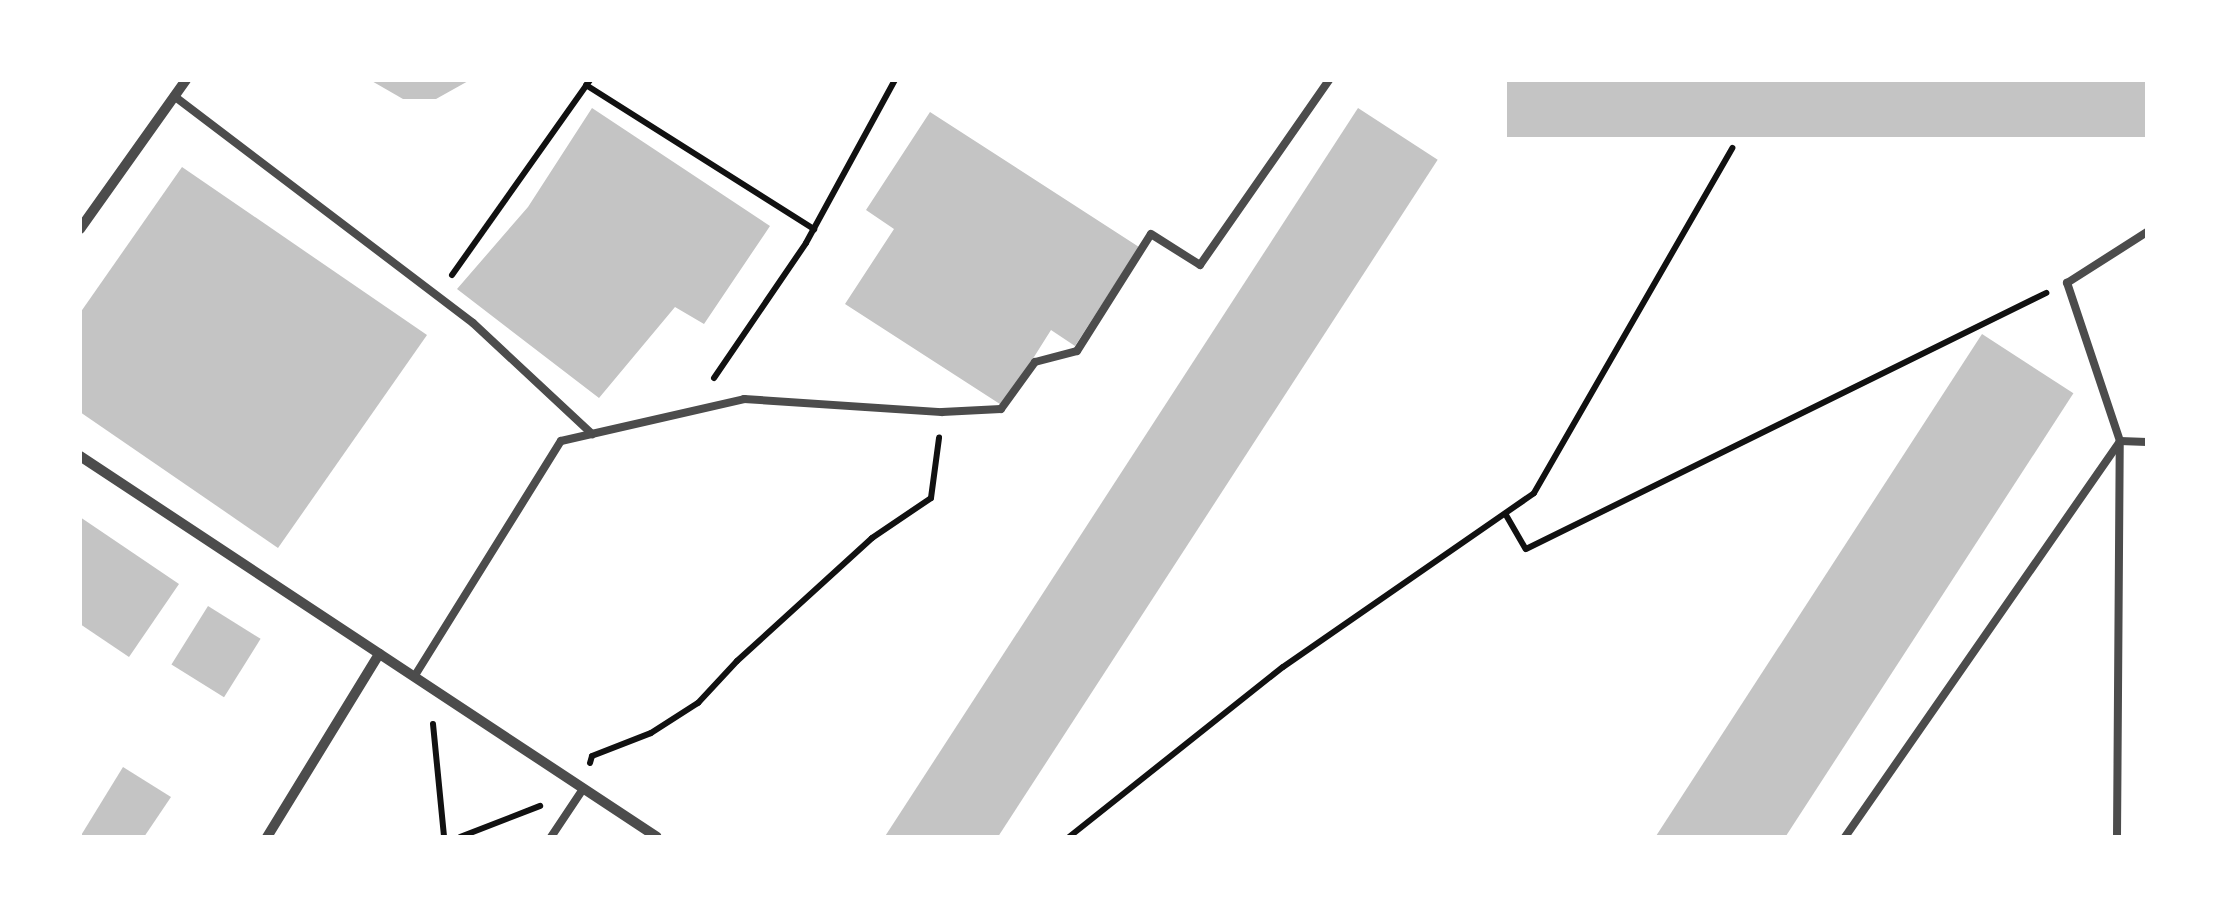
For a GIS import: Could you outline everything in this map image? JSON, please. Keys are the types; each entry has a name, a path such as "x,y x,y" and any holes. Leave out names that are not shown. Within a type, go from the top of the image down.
{"street":[{"path":"80,229 186,80"},
{"path":"80,456 657,837"},
{"path":"267,837 380,654"}],"lane":[{"path":"414,677 562,441 744,398 942,412 1000,409 1035,362 1078,351 1151,234 1200,265 1329,80"},
{"path":"174,96 473,323 592,434"},
{"path":"2117,837 2120,440 2068,283 2147,232"},
{"path":"2120,440 2147,442"},
{"path":"1845,837 2120,440"},
{"path":"552,837 582,789"}],"path":[{"path":"691,412 814,230 895,80"},
{"path":"437,296 588,82 814,230"},
{"path":"1070,837 1283,667 1534,493 1732,148"},
{"path":"1506,515 1526,549 2068,283"},
{"path":"460,837 582,789 592,756 651,732 698,703 737,661 872,538 931,498 942,412"},
{"path":"432,724 444,837"}],"building":[{"path":"370,80 470,80 436,99 403,99"},
{"path":"1507,80 2147,80 2147,137 1507,137"},
{"path":"592,108 770,226 704,324 675,307 599,398 457,289 528,207"},
{"path":"1358,108 1438,160 998,837 885,837"},
{"path":"930,112 1139,247 1075,346 1051,330 1003,406 845,304 894,229 866,210"},
{"path":"182,167 427,335 278,548 80,412 80,313"},
{"path":"1982,334 2073,393 1785,837 1655,837"},
{"path":"80,517 179,584 129,657 80,624"},
{"path":"208,606 261,639 224,697 171,665"},
{"path":"123,767 171,797 144,837 80,837"}]}
